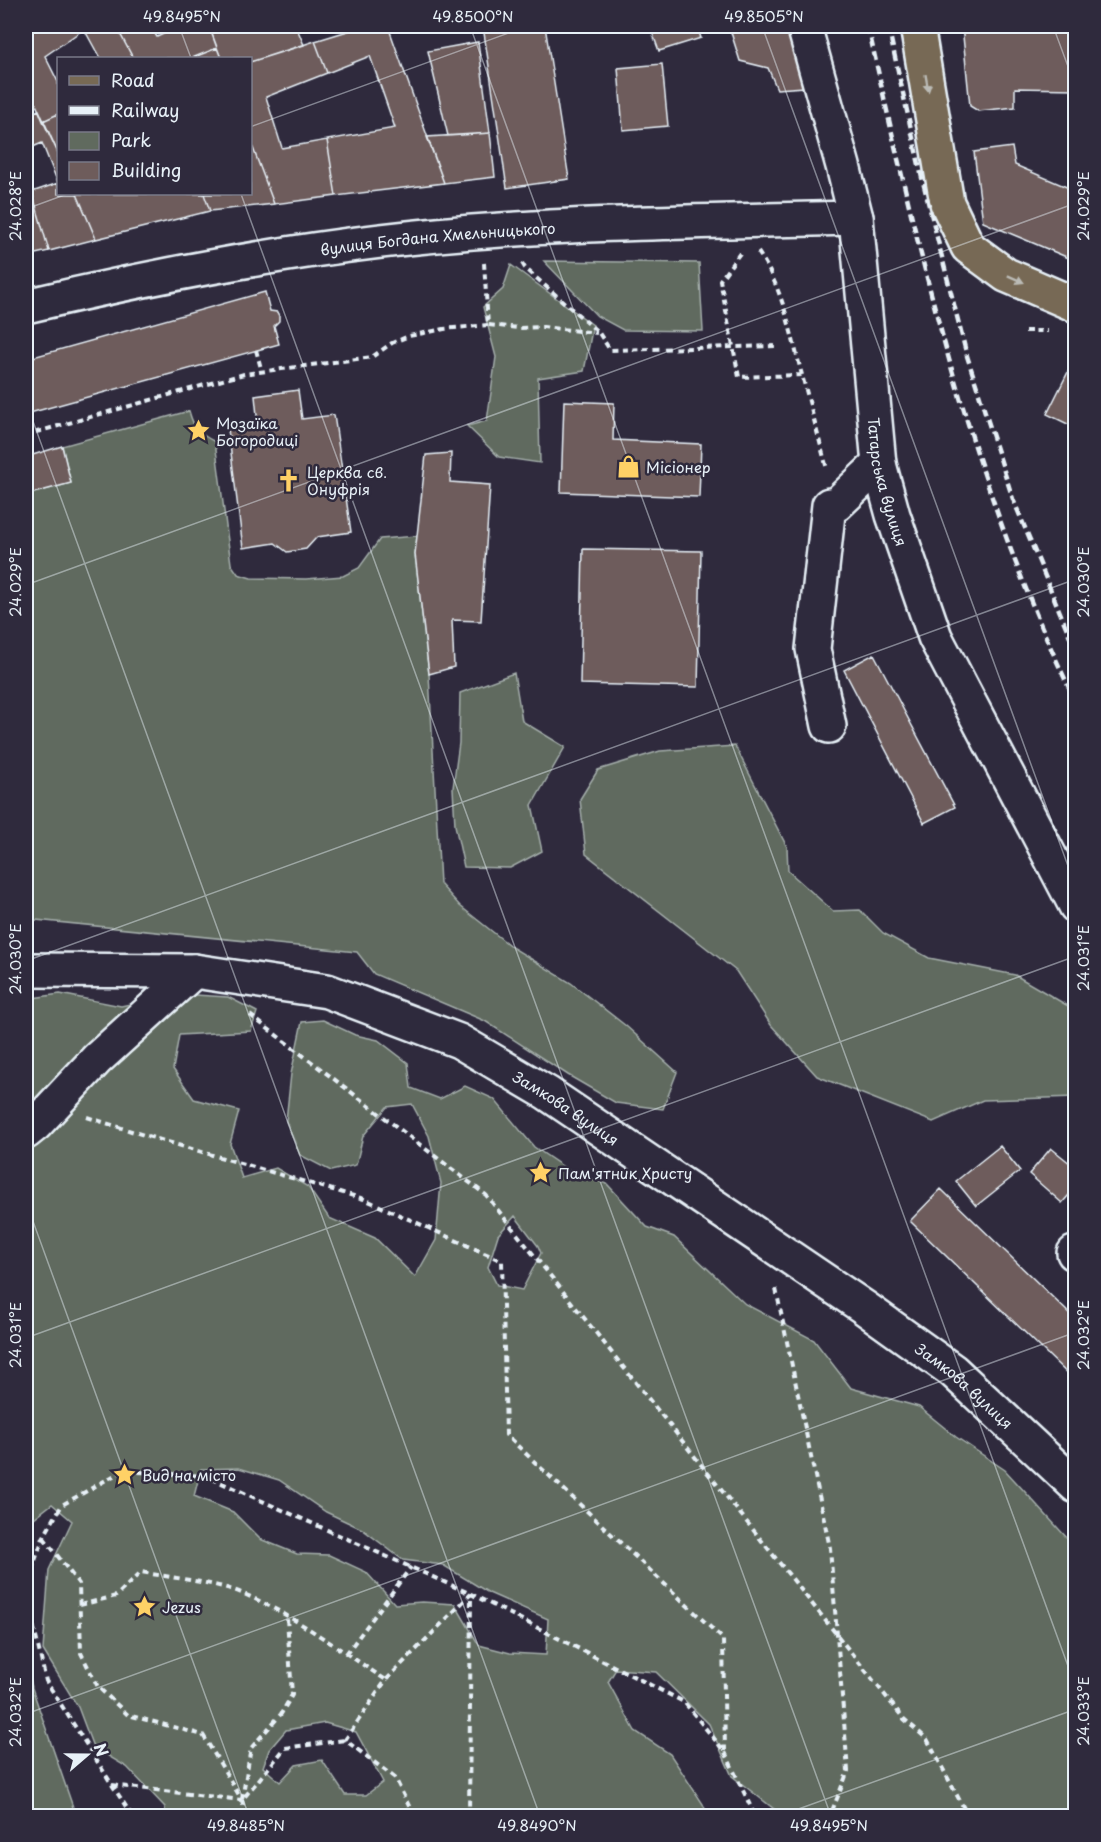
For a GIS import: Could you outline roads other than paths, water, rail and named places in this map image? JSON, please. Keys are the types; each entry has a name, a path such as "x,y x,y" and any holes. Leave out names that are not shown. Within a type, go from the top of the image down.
{"main road":[{"path":"917,26 947,203 968,247 1006,275 1076,305"}],"street":[{"name":"Татарська вулиця","path":"804,26 856,218 879,464 892,515 935,637 1076,906"},
{"name":"вулиця Богдана Хмельницького","path":"26,306 230,262 366,243 501,230 856,218"},
{"path":"829,726 813,649 829,505 837,504 879,464"},
{"name":"Замкова вулиця","path":"26,970 194,971 327,991 459,1041 547,1093 765,1238 953,1371 1076,1486"},
{"path":"26,1132 97,1059 194,971"}],"railway":[{"path":"868,26 929,285 978,455 1039,621 1076,702"},
{"path":"888,26 922,178 967,356 1013,499 1076,651"}],"place":[{"name":"Мозаїка Богородиці","path":"198,431"},
{"name":"Місіонер","path":"628,466"},
{"name":"Церква св. Онуфрія","path":"289,480"},
{"name":"Пам'ятник Христу","path":"540,1172"},
{"name":"Вид на місто","path":"124,1474"},
{"name":"Jezus","path":"144,1606"}]}
